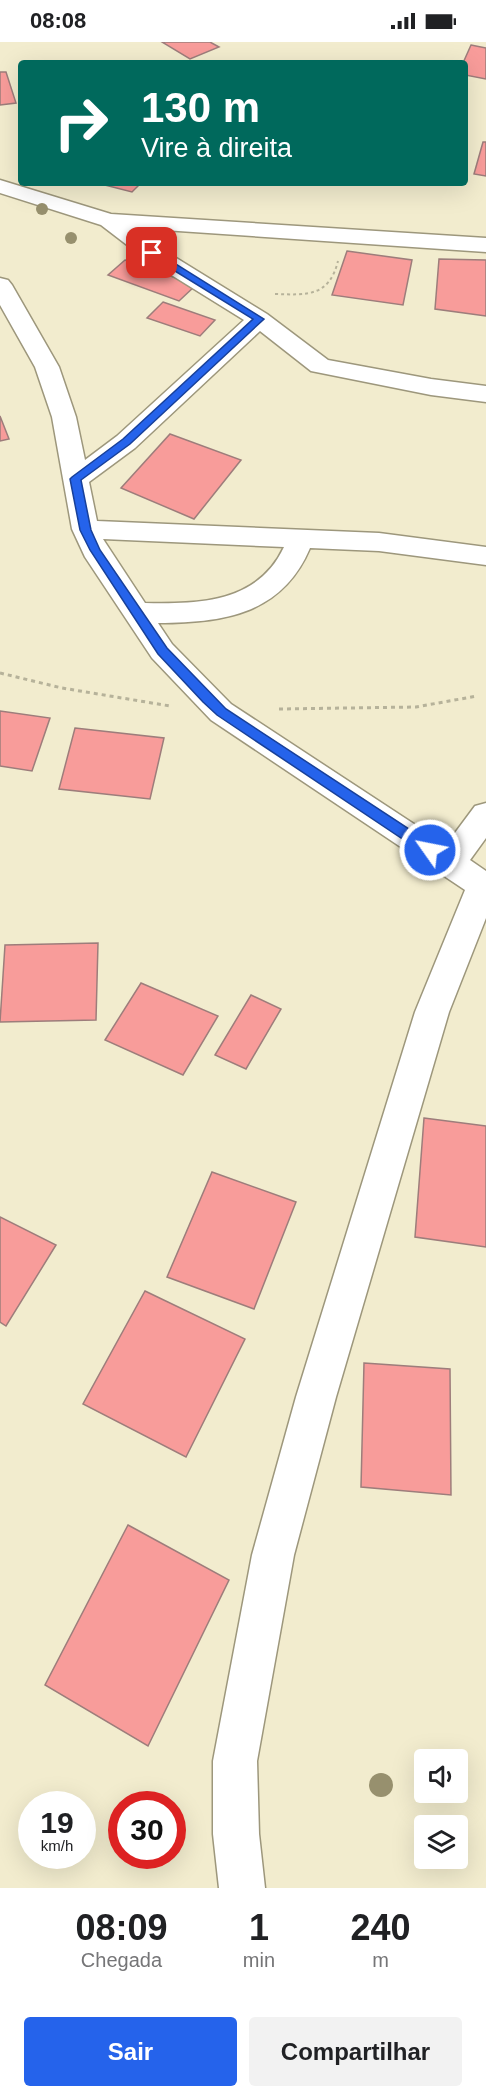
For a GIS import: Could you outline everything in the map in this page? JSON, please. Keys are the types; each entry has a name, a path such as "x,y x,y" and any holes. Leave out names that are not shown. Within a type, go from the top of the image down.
{"street":[{"path":"0,186 109,220 486,245"},
{"path":"109,220 152,253 259,319 320,366 419,385 486,394"},
{"path":"0,285 47,367 64,417 85,530 95,550 162,651 221,712 485,886 432,1012 320,1386 273,1555 235,1761 236,1834 242,1888"},
{"path":"76,479 126,442 259,319"},
{"path":"85,530 380,542 486,556"},
{"path":"136,613 188,614 222,608 258,595 283,574 301,539"},
{"path":"450,863 486,815"}],"path":[{"path":"273,294 321,292 328,287 338,266 339,254"},
{"path":"0,673 62,688 147,703 221,712 341,707 416,707 477,696"}],"building":[{"path":"162,42 210,42 219,47 190,59"},
{"path":"471,45 486,48 486,79 468,76 468,60 464,60"},
{"path":"0,72 6,72 16,103 0,105"},
{"path":"483,142 486,142 486,176 474,174"},
{"path":"109,186 138,186 132,192"},
{"path":"347,251 412,260 403,305 332,295"},
{"path":"439,259 486,260 486,316 435,309"},
{"path":"125,260 196,285 179,301 108,275"},
{"path":"163,302 215,320 200,336 147,318"},
{"path":"0,416 9,439 0,441"},
{"path":"170,434 241,460 194,519 121,488"},
{"path":"0,711 50,718 32,771 0,766"},
{"path":"75,728 164,738 150,799 59,789"},
{"path":"98,943 96,1020 0,1022 5,945"},
{"path":"141,983 218,1016 183,1075 105,1040"},
{"path":"251,995 281,1009 246,1069 215,1055"},
{"path":"424,1118 486,1126 486,1247 415,1237"},
{"path":"212,1172 296,1202 254,1309 167,1277"},
{"path":"0,1217 56,1245 6,1326 0,1322"},
{"path":"145,1291 245,1339 186,1457 83,1404"},
{"path":"364,1363 450,1369 451,1495 361,1487"},
{"path":"128,1525 229,1580 148,1746 45,1685"}],"route":[{"path":"152,253 259,319 126,442 76,479 85,530 95,550 162,651 221,712 430,850"}]}
